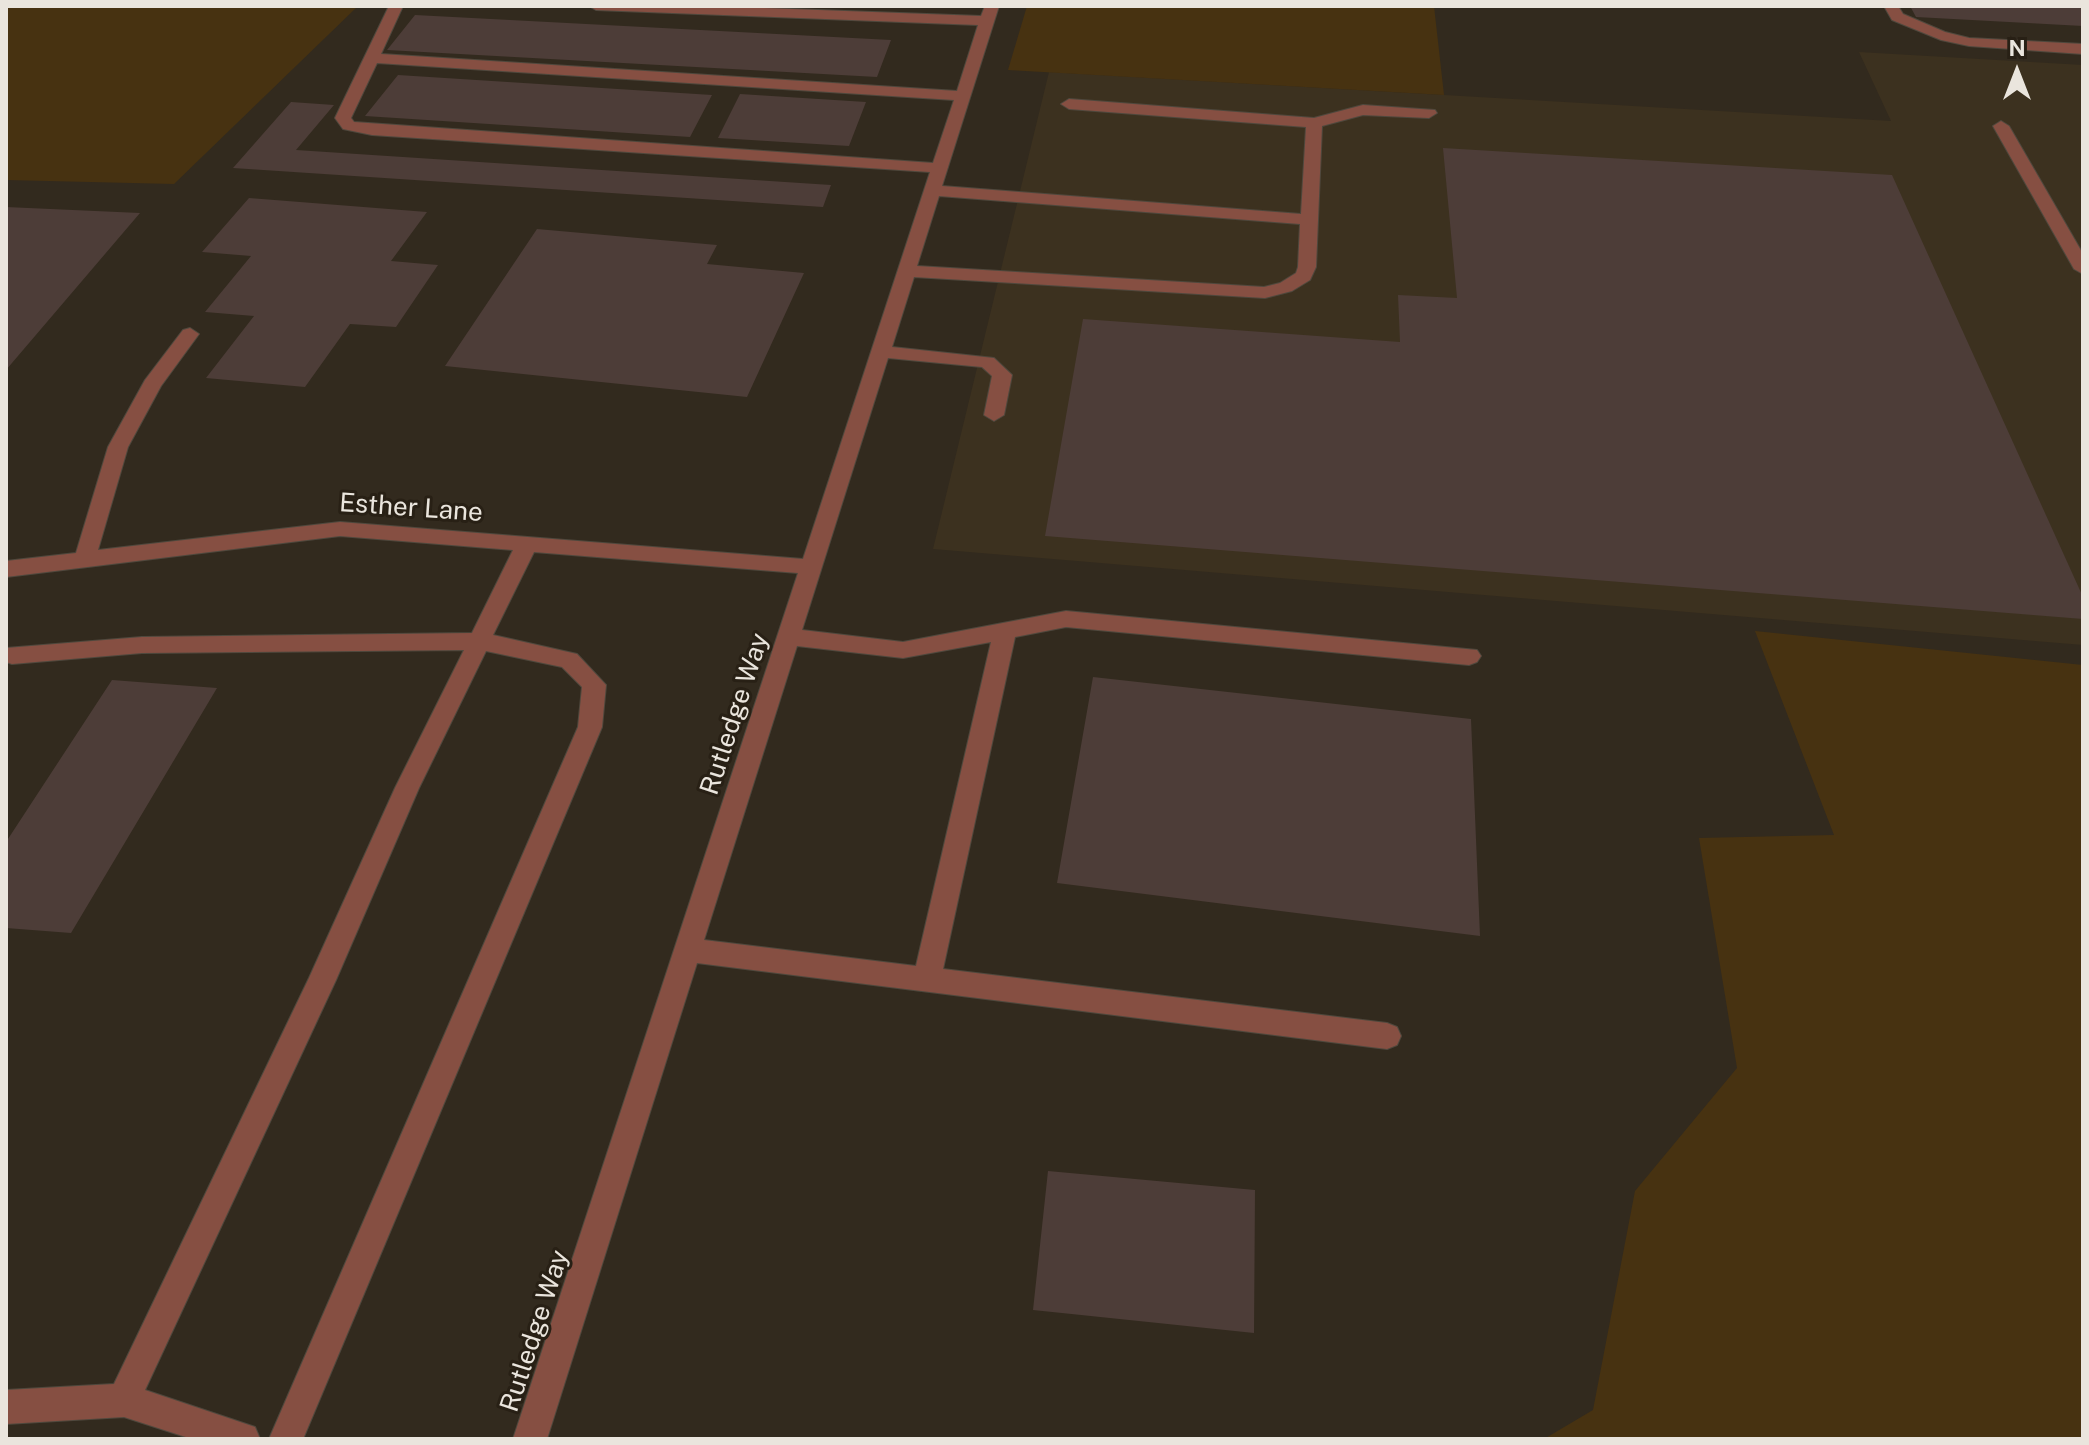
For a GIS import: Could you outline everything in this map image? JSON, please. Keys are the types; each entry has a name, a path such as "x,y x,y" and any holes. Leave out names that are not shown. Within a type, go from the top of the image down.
{"street":[{"path":"396,6 343,118 349,126 937,179 1310,220"},
{"path":"596,6 989,14"},
{"path":"1891,6 1897,17 1941,36 1969,42 2083,49"},
{"name":"Rutledge Way","path":"530,1439 989,14"},
{"path":"370,58 963,96"},
{"path":"1069,104 1314,123 1363,110 1429,113"},
{"path":"907,271 1265,293 1286,287 1304,276 1314,123"},
{"path":"2001,126 2083,269"},
{"path":"85,559 118,447 152,384 190,334"},
{"path":"881,352 987,362 1002,375 994,415"},
{"name":"Esther Lane","path":"6,569 340,529 813,567"},
{"path":"124,1400 322,980 407,788 527,544"},
{"path":"790,637 903,650 1066,619 1469,656"},
{"path":"927,980 1005,631"},
{"path":"8,658 142,645 480,641 569,660 594,685 590,727 286,1439"},
{"path":"688,950 1387,1036"},
{"path":"6,1407 124,1400 243,1439"}],"shaded area":[{"path":"6,6 358,6 174,184 6,180"},
{"path":"1027,6 1434,6 1444,95 1008,70"},
{"path":"1859,52 2083,65 2083,645 933,549 1049,72 1891,121"},
{"path":"1755,631 2083,665 2083,1439 1544,1439 1593,1410 1635,1191 1737,1068 1699,838 1834,835"}],"building":[{"path":"1910,6 2083,6 2083,26 1916,17"},
{"path":"415,15 891,40 877,77 387,50"},
{"path":"398,75 712,95 690,137 365,116"},
{"path":"740,94 866,102 849,146 718,138"},
{"path":"291,102 334,105 296,150 831,185 823,207 233,168"},
{"path":"1443,148 1892,175 2083,597 2083,619 1045,536 1083,319 1400,342 1398,295 1457,298"},
{"path":"249,198 427,212 391,261 438,265 396,327 350,324 305,387 206,378 254,316 205,312 251,256 202,252"},
{"path":"6,207 140,213 6,370"},
{"path":"537,229 717,245 707,264 804,273 747,397 445,366"},
{"path":"1093,677 1471,719 1480,936 1057,883"},
{"path":"112,680 217,688 71,933 6,928 6,842"},
{"path":"1048,1171 1255,1190 1254,1333 1033,1310"}]}
